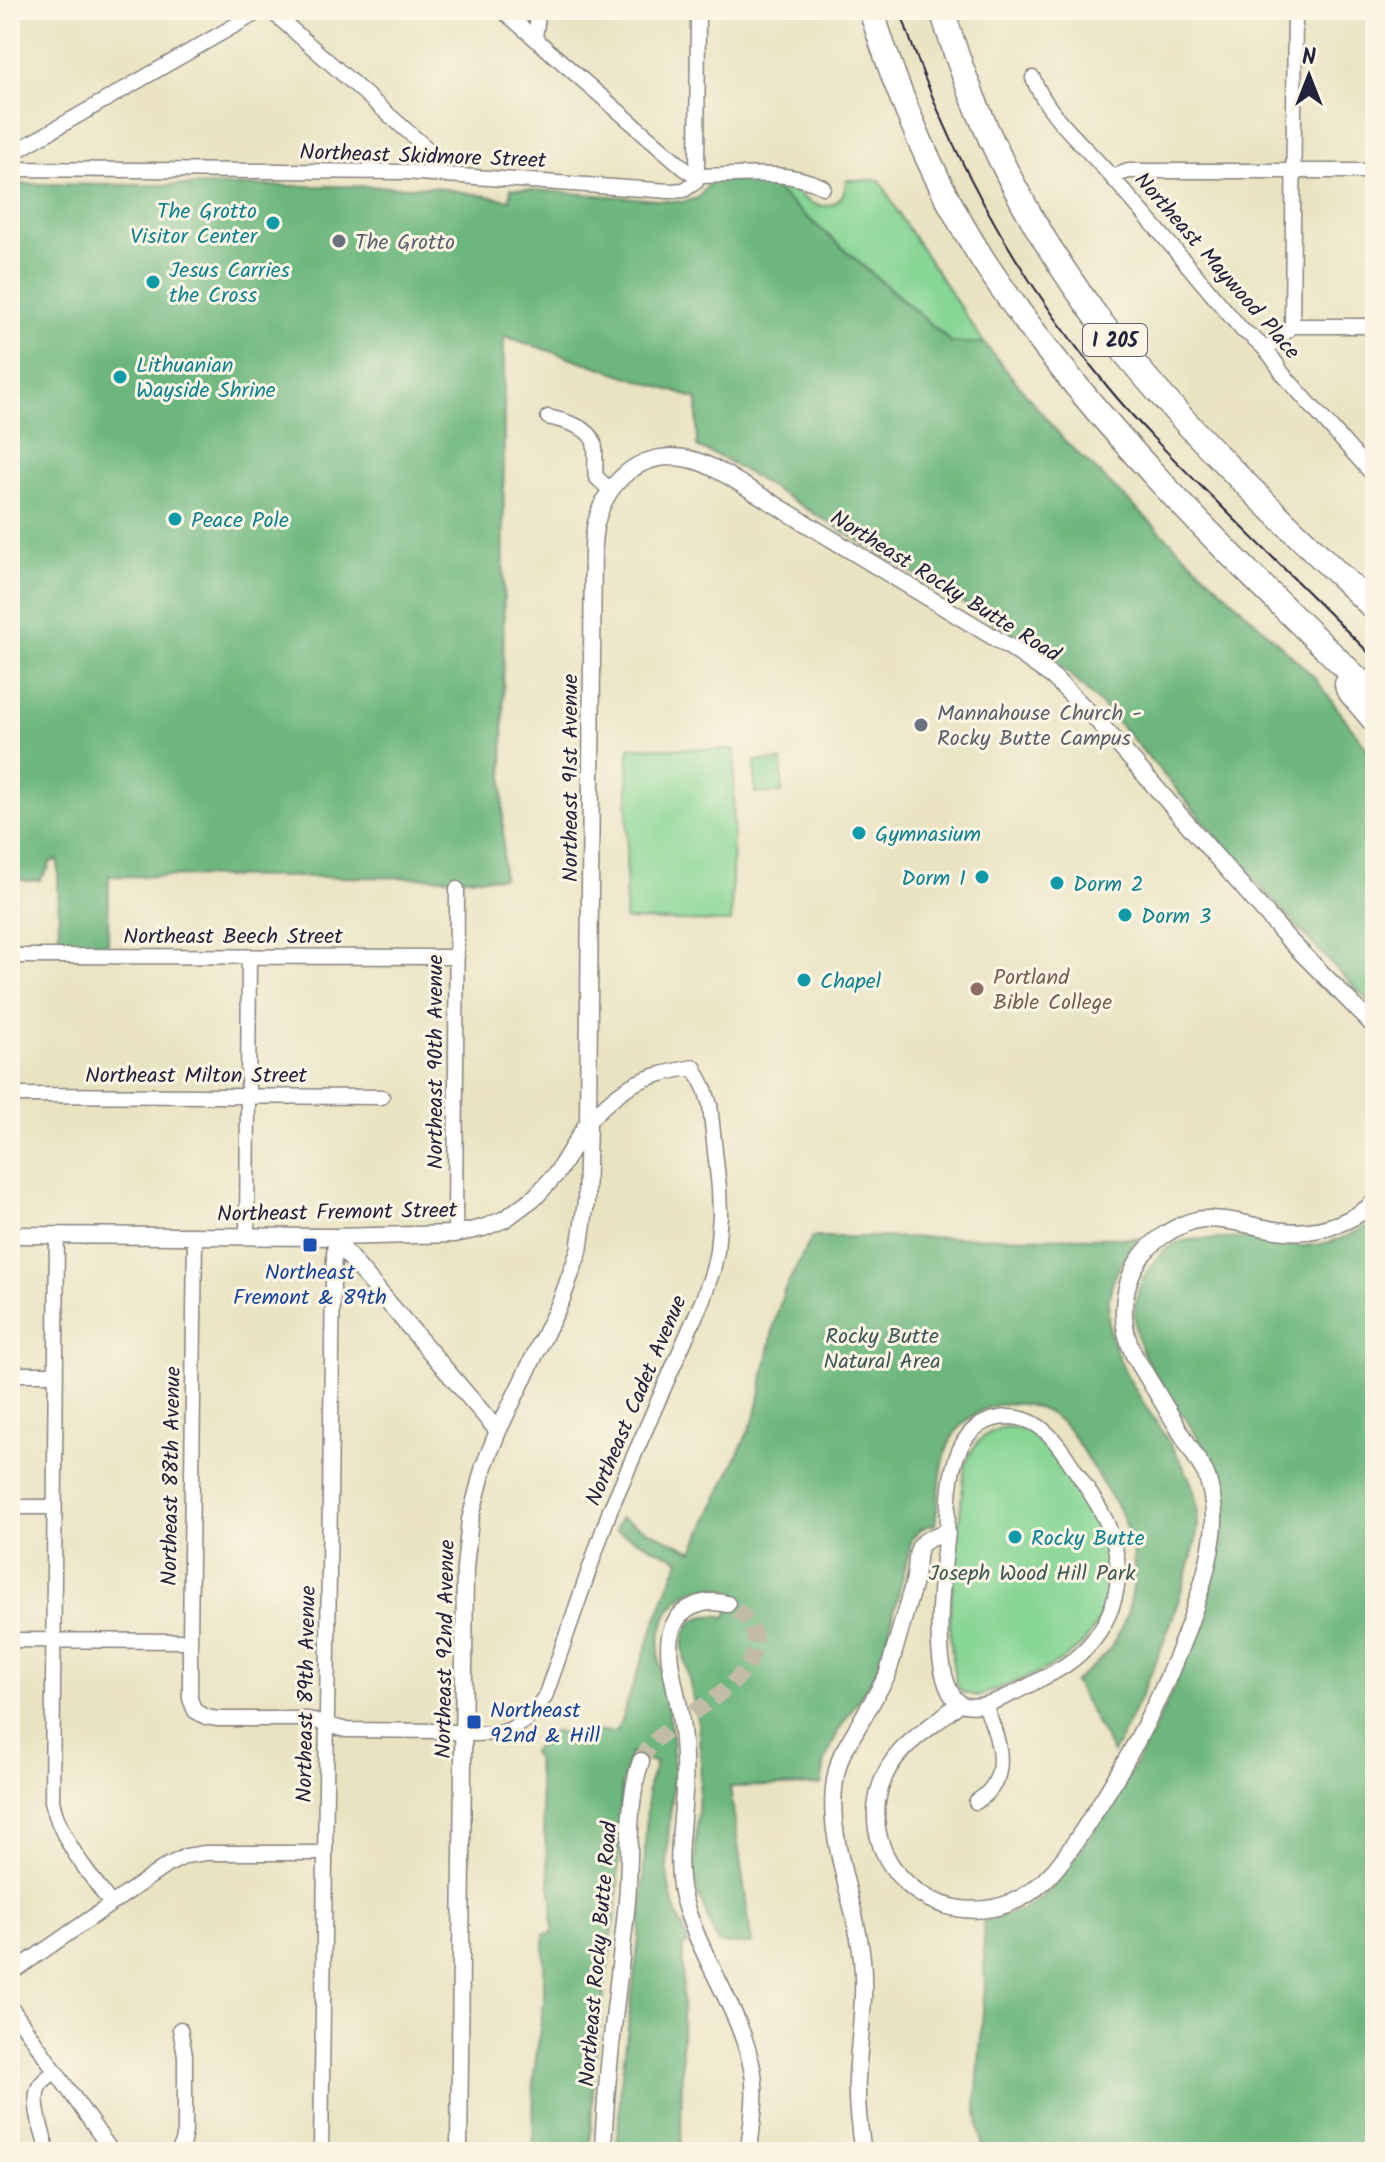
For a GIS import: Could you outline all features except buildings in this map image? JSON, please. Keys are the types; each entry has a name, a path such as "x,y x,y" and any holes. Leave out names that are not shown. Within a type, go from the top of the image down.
{"highway":[{"name":"I 205","path":"871,10 910,115 945,193 987,267 1012,303 1068,378 1118,436 1295,619 1375,696"},
{"name":"I 205","path":"942,10 961,68 1000,160 1073,283 1110,334 1175,410 1375,609"},
{"path":"1340,663 1348,689 1375,721"}],"street":[{"path":"10,158 20,149 259,10"},
{"path":"270,10 431,152 438,173"},
{"path":"502,10 685,169 697,176 698,10"},
{"path":"535,37 539,10"},
{"path":"1292,326 1295,10"},
{"name":"Northeast Maywood Place","path":"1033,78 1056,115 1242,330 1256,338 1267,350 1282,373 1375,477"},
{"name":"Northeast Skidmore Street","path":"10,169 438,173 675,192 692,186 697,176 780,175 823,187"},
{"path":"1112,177 1128,171 1375,171"},
{"path":"1267,350 1292,326 1375,326"},
{"path":"548,417 568,423 593,438 596,477 610,490"},
{"name":"Northeast Rocky Butte Road","path":"610,490 630,471 648,462 671,458 697,461 728,476 1028,659 1074,695 1289,940 1375,1027"},
{"name":"Northeast 91st Avenue","path":"588,1122 593,545 598,513 610,490"},
{"name":"Northeast 90th Avenue","path":"455,1234 457,889"},
{"name":"Northeast Beech Street","path":"10,956 457,957"},
{"path":"247,1235 249,958"},
{"name":"Northeast Fremont Street","path":"10,1235 335,1237 455,1234 483,1228 505,1219 536,1196 557,1173 588,1122 614,1096 647,1077 694,1067"},
{"name":"Northeast Cadet Avenue","path":"463,1732 475,1734 509,1730 526,1720 545,1697 610,1510 703,1299 713,1270 720,1215 710,1105 694,1067"},
{"name":"Northeast Milton Street","path":"10,1095 382,1097"},
{"name":"Northeast 92nd Avenue","path":"459,2152 467,1535 480,1477 498,1431 561,1301 579,1251 586,1202 588,1122"},
{"path":"959,1703 913,1738 890,1765 879,1792 877,1830 889,1863 911,1888 943,1906 982,1910 1012,1902 1041,1884 1060,1863 1114,1782 1144,1730 1173,1668 1209,1555 1213,1534 1213,1502 1206,1474 1126,1337 1124,1300 1136,1265 1147,1248 1190,1222 1223,1220 1283,1231 1310,1232 1349,1220 1375,1202"},
{"path":"57,1235 51,1787 54,1814 63,1835 110,1903"},
{"name":"Northeast 88th Avenue","path":"195,1235 191,1706 198,1714 218,1719 308,1719 326,1724"},
{"path":"335,1237 498,1431"},
{"name":"Northeast 89th Avenue","path":"321,2152 335,1237"},
{"path":"10,1374 55,1374"},
{"path":"1012,1417 1032,1422 1053,1439 1102,1513 1113,1537 1117,1577 1113,1601 1104,1625 1080,1656 1060,1670 985,1705 969,1706 959,1703 950,1693 943,1672 939,1621 944,1555 954,1471 961,1445 972,1431 996,1418 1012,1417"},
{"path":"10,1507 54,1507"},
{"path":"863,2152 857,2095 862,1963 835,1837 833,1792 842,1754 882,1687 892,1664 920,1546 929,1538 947,1532"},
{"path":"916,1572 927,1556 935,1553 944,1555"},
{"path":"727,1604 708,1602 689,1608 674,1624 669,1644 685,1755 679,1857 682,1891 689,1916 741,2033 750,2062 754,2095 749,2152"},
{"path":"10,1640 190,1641"},
{"path":"976,1802 991,1790 999,1768 995,1737 985,1705"},
{"path":"326,1724 346,1730 463,1732"},
{"name":"Northeast Rocky Butte Road","path":"603,2152 633,1807 641,1761"},
{"path":"10,1974 166,1866 194,1853 324,1853"},
{"path":"10,2006 112,2152"},
{"path":"178,2152 185,2131 185,2055 180,2029"},
{"path":"48,2152 36,2092 55,2071"}],"green space":[{"path":"713,179 764,180 952,343 984,343 1064,440 1314,677 1375,759 1375,1008 1280,908 1120,725 1045,653 724,459 697,447 697,399 504,336 503,878 109,876 108,943 59,943 58,860 50,862 40,880 24,880 10,874 10,184 434,187 510,200 511,188 683,202 698,198"},
{"path":"764,180 783,180 806,200 828,206 840,199 846,180 880,180 901,218 984,343 953,343"},
{"path":"629,747 735,750 731,922 625,920"},
{"path":"755,761 782,761 782,793 755,793"},
{"path":"1375,1220 1375,2152 983,2152 976,2105 985,1984 983,1921 1017,1911 1048,1892 1070,1867 1107,1811 1141,1755 1171,1696 1195,1634 1220,1553 1224,1514 1218,1480 1200,1440 1151,1367 1138,1339 1135,1309 1142,1281 1161,1253 1176,1243 1205,1239 1250,1239 1290,1246 1313,1245 1345,1237"},
{"name":"Rocky Butte Natural Area","path":"812,1237 1138,1238 1119,1266 1110,1293 1108,1318 1123,1367 1193,1487 1198,1519 1190,1564 1154,1668 1113,1753 1074,1682 1113,1644 1127,1613 1134,1565 1122,1516 1073,1435 1050,1414 1036,1407 1005,1404 976,1413 964,1423 948,1445 940,1479 935,1525 922,1529 912,1539 886,1644 875,1674 838,1731 825,1761 821,1785 730,1787 752,1944 718,1944 699,1896 694,1874 701,1763 698,1723 683,1650 689,1625 708,1616 726,1617 736,1593 703,1588 690,1591 678,1600 662,1626 659,1653 673,1749 668,1880 689,1944 683,1945 681,2152 617,2152 621,2083 642,1914 648,1786 656,1763 630,1753 622,1783 617,1899 594,2066 590,2152 533,2152 534,2073 544,2001 544,1934 553,1933 536,1758 531,1752 552,1732 617,1731 680,1560 615,1530 621,1518 693,1551 756,1415 784,1291"},
{"name":"Joseph Wood Hill Park","path":"1005,1427 1026,1429 1045,1444 1093,1515 1107,1553 1108,1592 1094,1629 1065,1658 980,1696 970,1695 961,1691 955,1677 950,1612 965,1466 979,1441 990,1432"}],"tunnel":[{"path":"641,1761 660,1736 720,1693 747,1666 754,1652 753,1630 744,1617 727,1604"}],"tram line":[{"path":"900,10 938,111 961,160 1013,254 1074,343 1149,434 1375,659"}],"place":[{"name":"The Grotto Visitor Center","path":"273,223"},
{"name":"The Grotto","path":"339,241"},
{"name":"Jesus Carries the Cross","path":"153,282"},
{"name":"Lithuanian Wayside Shrine","path":"120,377"},
{"name":"Peace Pole","path":"175,519"},
{"name":"Mannahouse Church - Rocky Butte Campus","path":"921,725"},
{"name":"Gymnasium","path":"859,833"},
{"name":"Dorm 1","path":"982,877"},
{"name":"Dorm 2","path":"1057,883"},
{"name":"Dorm 3","path":"1125,915"},
{"name":"Chapel","path":"804,980"},
{"name":"Portland Bible College","path":"977,989"},
{"name":"Northeast Fremont & 89th","path":"310,1245"},
{"name":"Rocky Butte","path":"1015,1537"},
{"name":"Northeast 92nd & Hill","path":"474,1722"}]}
